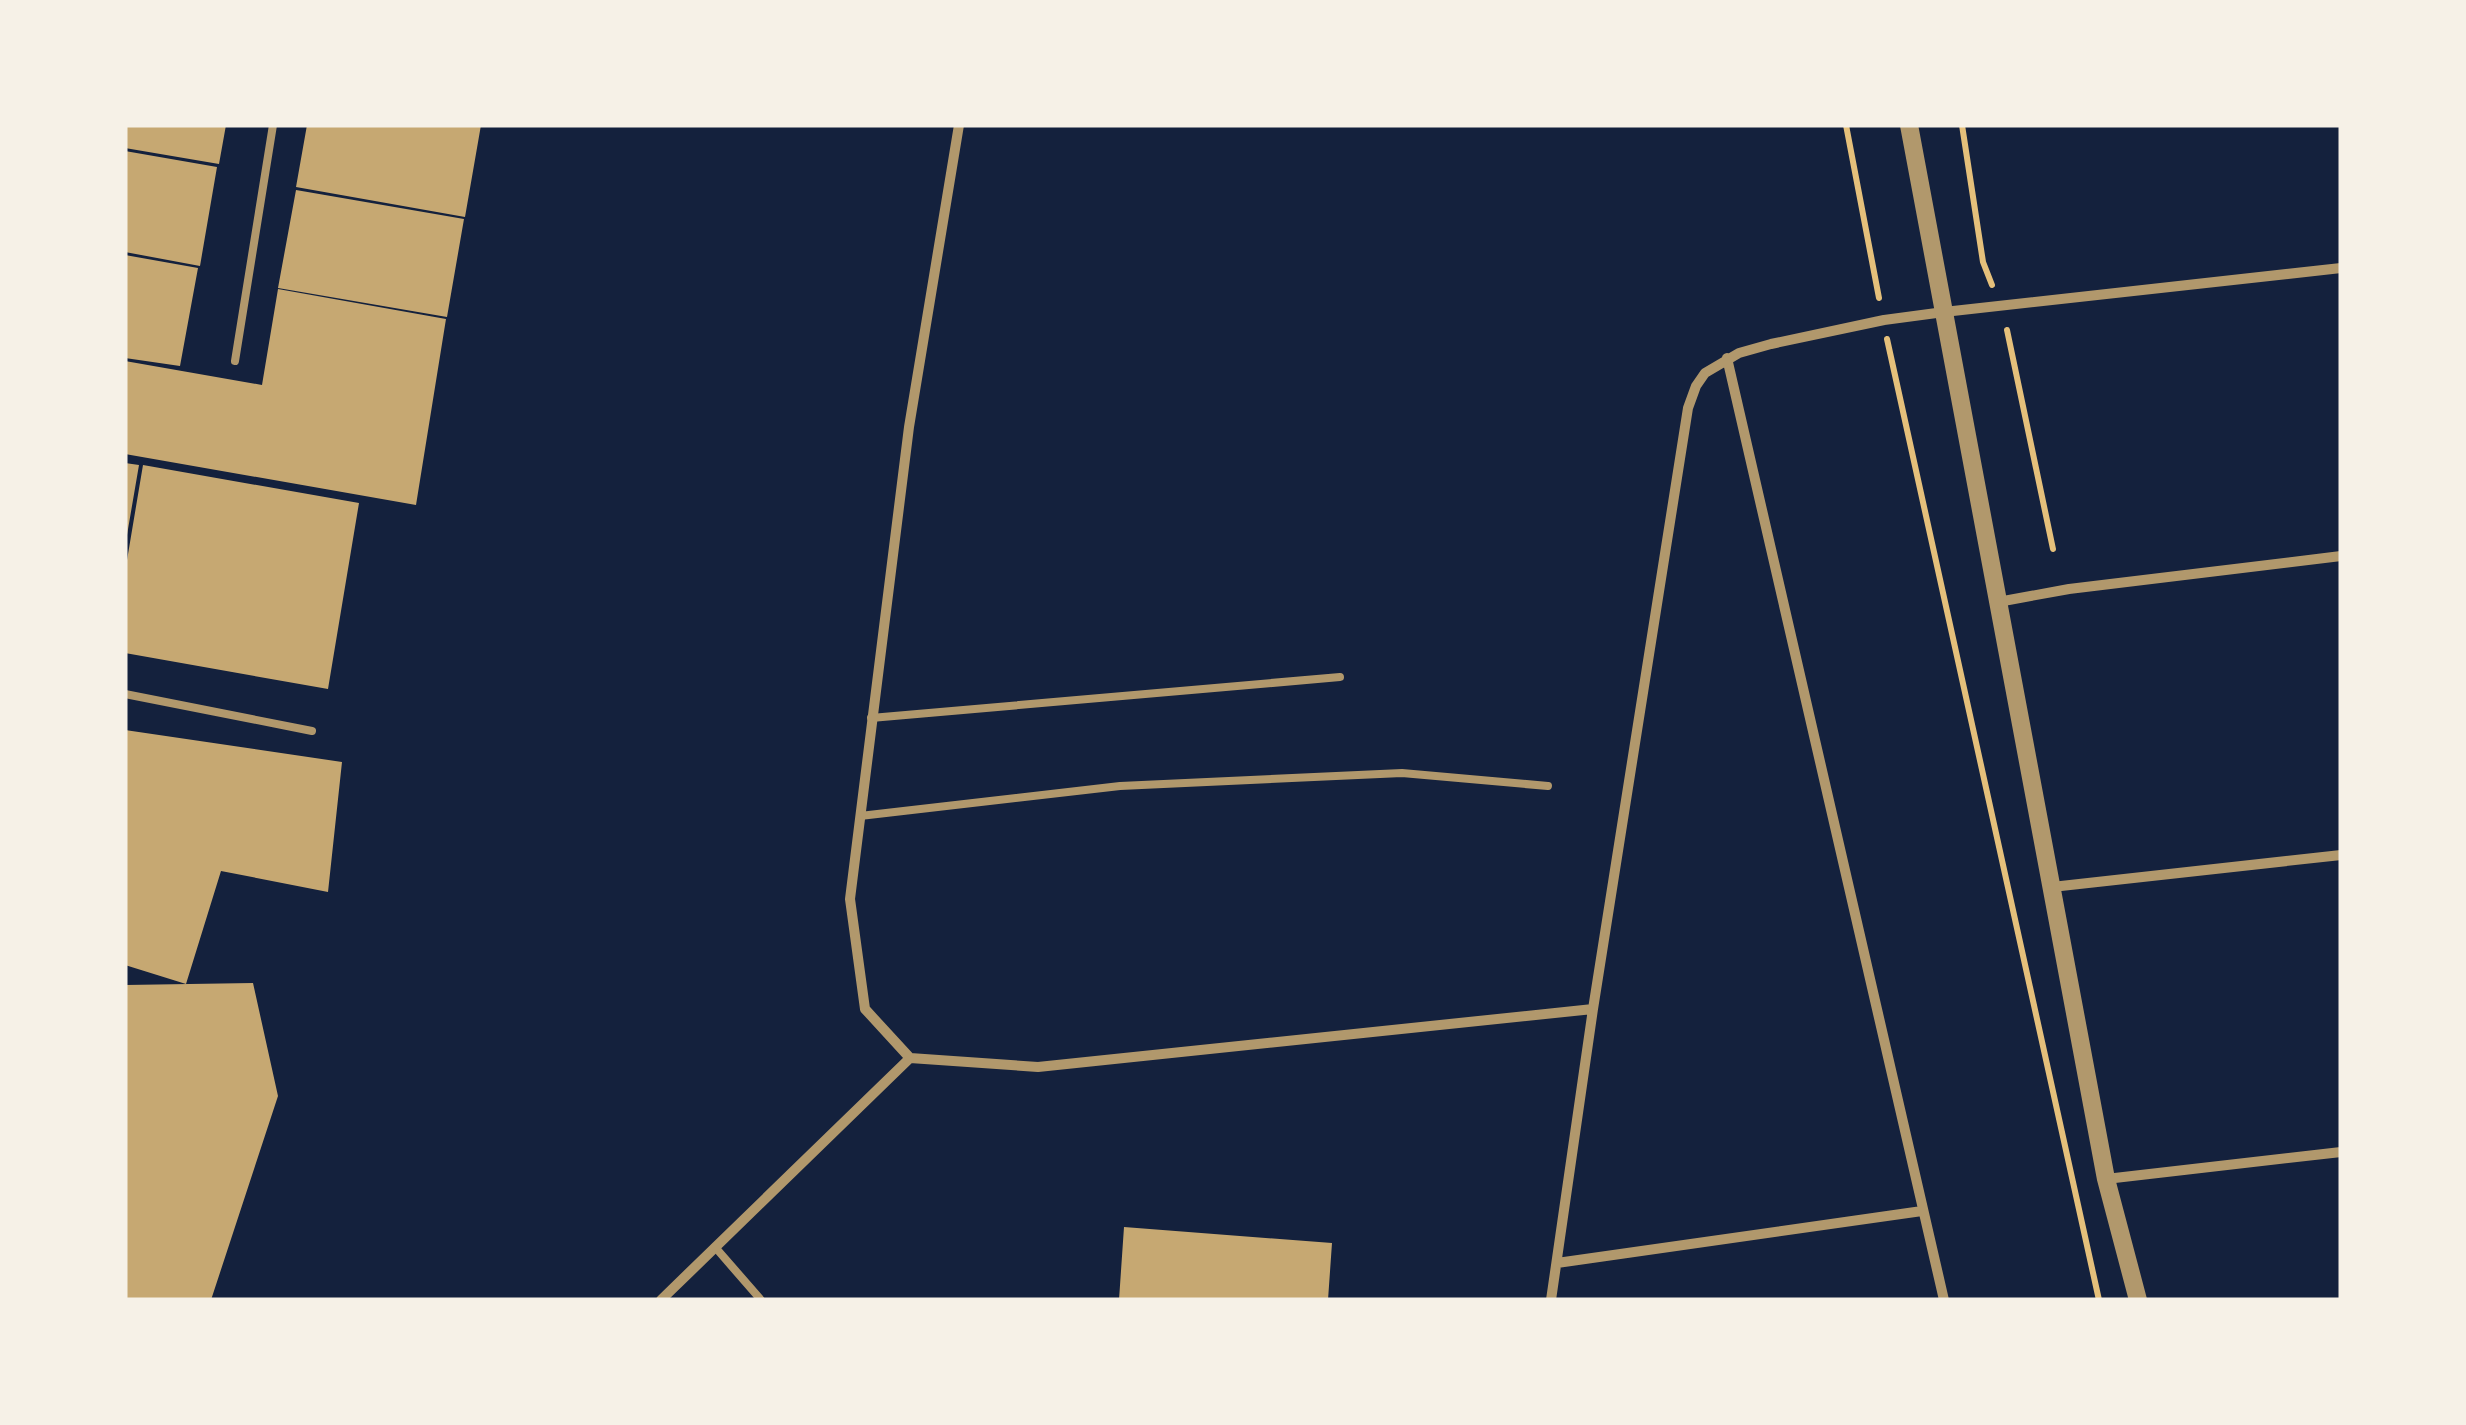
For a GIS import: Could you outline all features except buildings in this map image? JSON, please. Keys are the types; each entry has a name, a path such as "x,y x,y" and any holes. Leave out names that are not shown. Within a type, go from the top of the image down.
{"street":[{"path":"958,125 909,427 850,899 866,1009 910,1058 1038,1067 1593,1009"},
{"path":"1908,125 2106,1179 2138,1300"},
{"path":"1551,1300 1688,408 1696,386 1727,358 1771,344 1884,320 2341,268"},
{"path":"1727,358 1944,1300"},
{"path":"1998,602 2341,556"},
{"path":"2052,887 2341,855"},
{"path":"661,1300 910,1058"},
{"path":"2106,1179 2341,1152"},
{"path":"1556,1264 1922,1211"}],"lane":[{"path":"234,361 273,125"},
{"path":"871,718 1340,677"},
{"path":"125,694 312,731"},
{"path":"860,816 1120,786 1384,774 1548,786"},
{"path":"715,1247 762,1300"}],"path":[{"path":"1846,125 1884,320 2099,1300"},
{"path":"1962,125 1983,262 2009,333 2052,549"}]}
